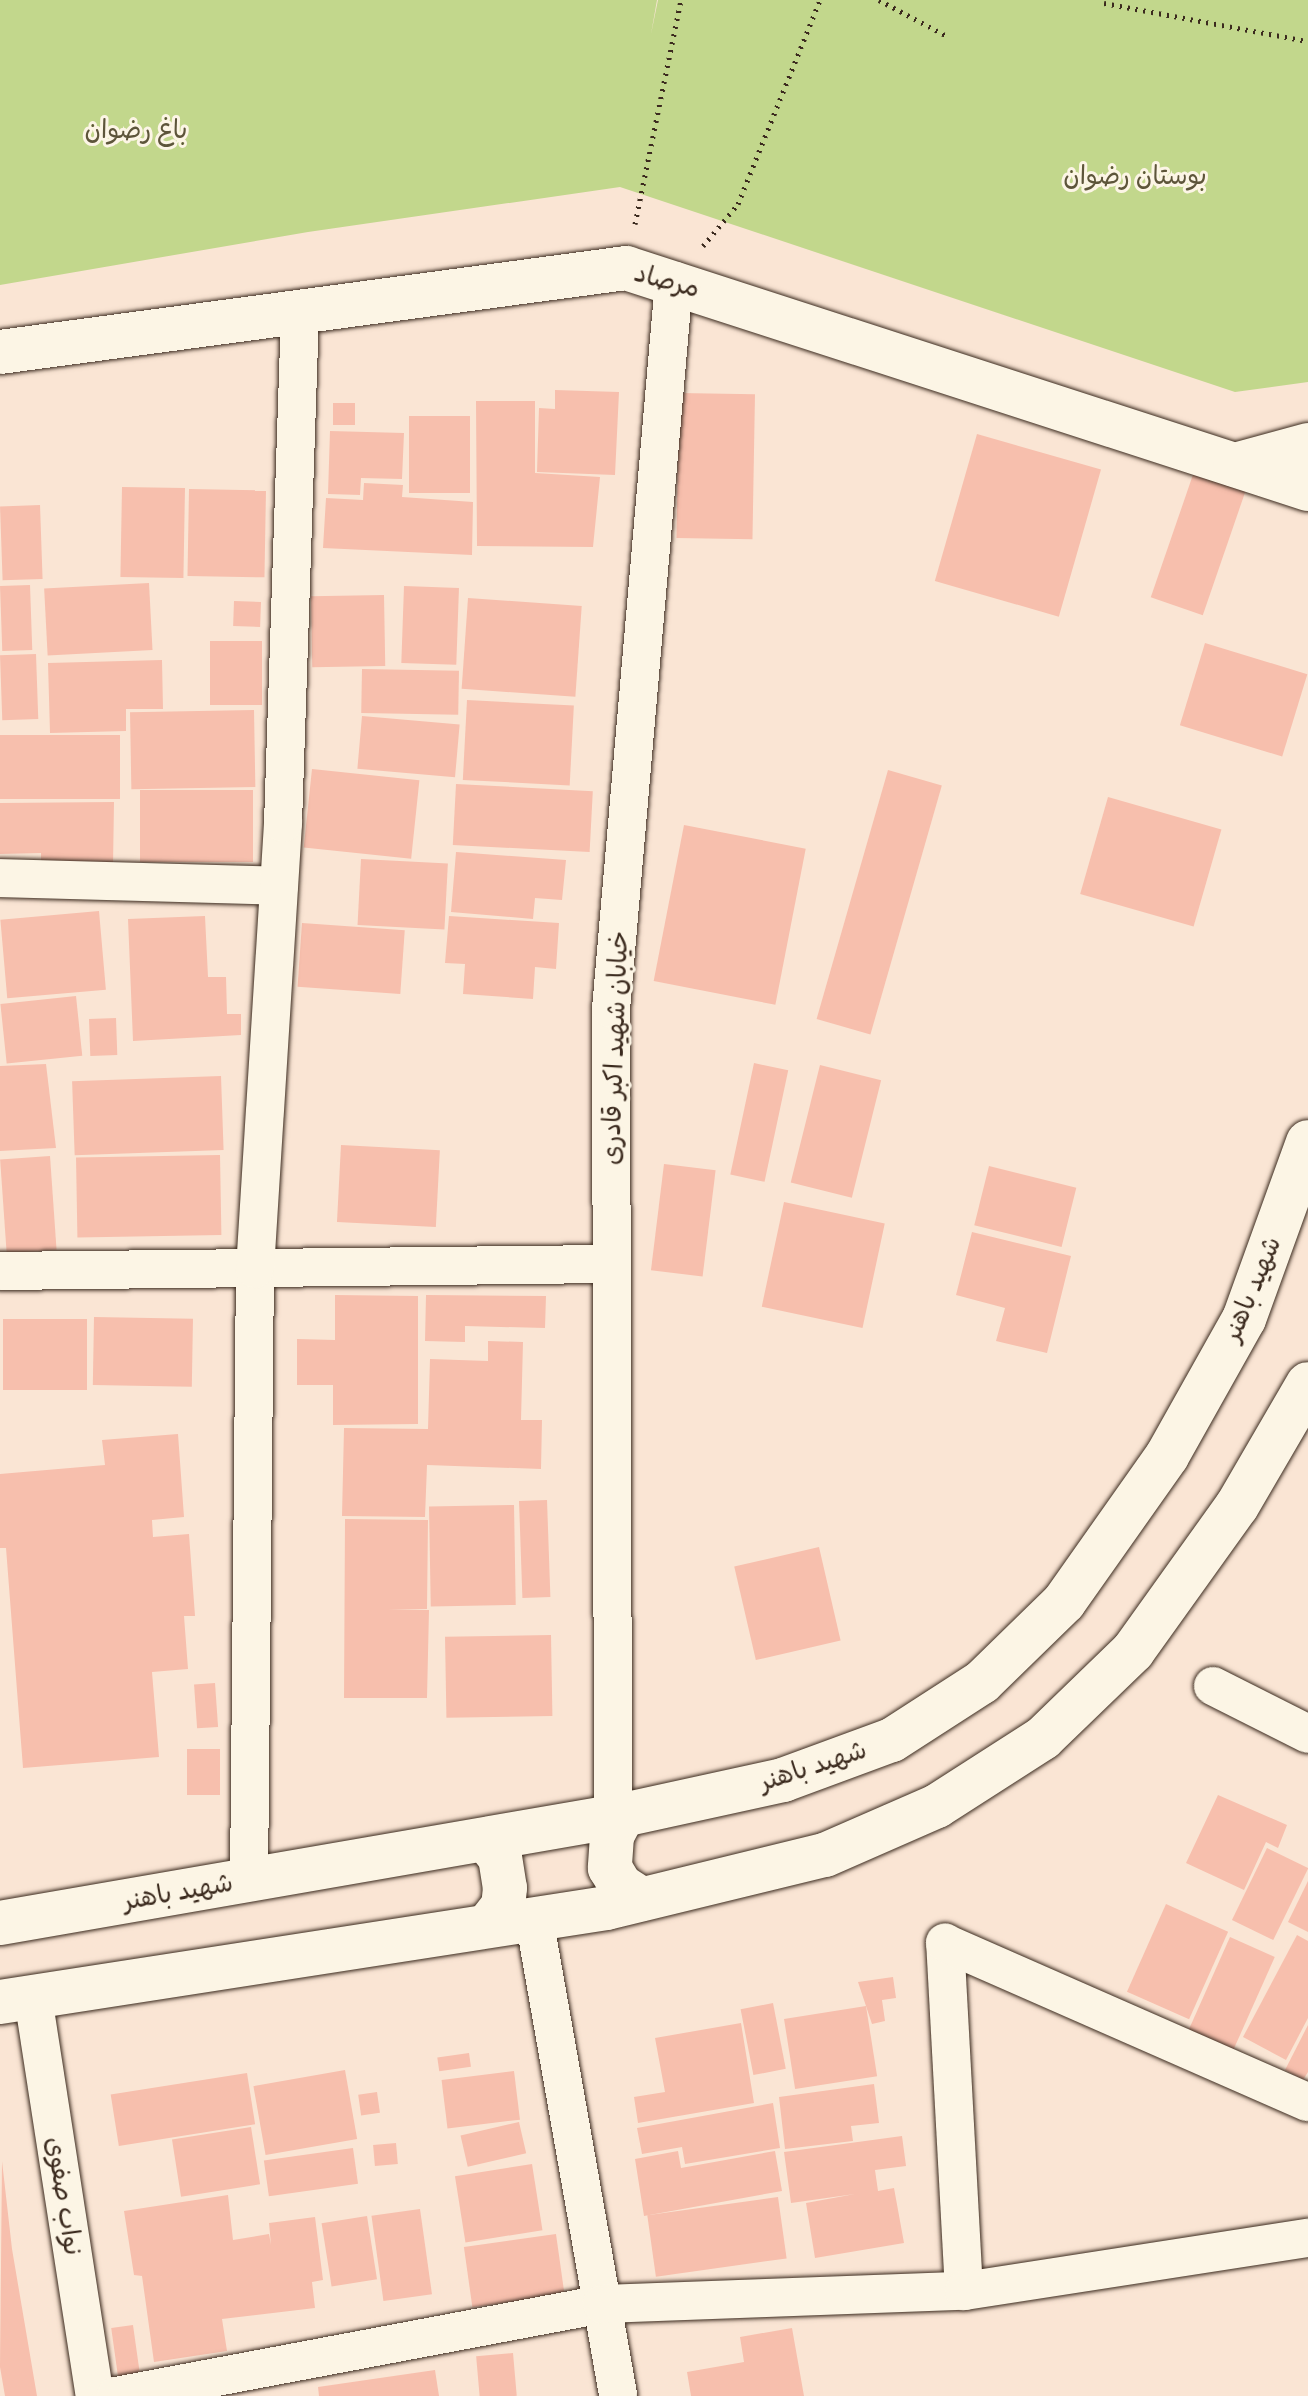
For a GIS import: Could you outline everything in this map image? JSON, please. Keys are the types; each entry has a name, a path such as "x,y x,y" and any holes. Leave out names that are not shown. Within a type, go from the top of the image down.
{"main road":[{"name":"مرصاد","path":"0,352 626,268 674,281 1308,489"},
{"path":"1235,465 1308,445"},
{"name":"شهید باهنر","path":"0,1923 618,1816 783,1780 892,1740 982,1682 1064,1602 1167,1456 1244,1319 1308,1142"},
{"path":"16,2000 641,1899 825,1855 937,1806 1043,1738 1133,1651 1237,1506 1308,1384"},
{"path":"618,1816 612,1836 610,1868 621,1886 641,1899"},
{"path":"486,1840 500,1857 505,1888 503,1906 488,1925"}],"street":[{"name":"خیابان شهید اکبر قادری","path":"618,1816 611,1009 674,281"},
{"path":"249,1880 255,1269 279,886 300,314"},
{"path":"0,878 279,886"},
{"path":"0,1271 611,1264"},
{"path":"1213,1686 1308,1734"},
{"path":"534,1918 618,2396"},
{"path":"964,2291 945,1943 1308,2102"},
{"name":"نواب صفوی","path":"16,2000 95,2396"},
{"path":"116,2396 602,2304 964,2291 1308,2238"}],"path":[{"path":"626,268 681,0"},
{"path":"674,281 738,204 820,0"},
{"path":"879,0 945,35"},
{"path":"1104,3 1308,41"}],"green space":[{"path":"0,0 657,0 651,34 658,0 1308,0 1308,382 1235,392 620,187 308,232 0,285"}],"building":[{"path":"555,390 619,392 615,475 537,472 539,408 555,409"},
{"path":"679,393 755,394 752,539 676,538"},
{"path":"476,401 535,401 535,473 600,477 593,547 477,546"},
{"path":"333,403 355,403 355,425 333,425"},
{"path":"409,416 470,416 470,493 409,493"},
{"path":"330,431 404,433 402,479 361,478 360,495 328,494"},
{"path":"977,434 1101,470 1059,617 935,581"},
{"path":"1197,463 1249,481 1203,615 1151,597"},
{"path":"364,483 403,485 402,497 473,502 472,555 323,548 326,498 363,500"},
{"path":"122,487 185,488 183,578 120,577"},
{"path":"189,489 266,490 264,577 187,576"},
{"path":"40,505 43,579 3,580 0,506"},
{"path":"149,583 153,650 48,655 44,588"},
{"path":"30,585 32,650 2,651 0,586"},
{"path":"404,586 459,588 456,665 401,663"},
{"path":"384,595 385,666 312,667 311,596"},
{"path":"468,598 582,606 575,697 462,689"},
{"path":"234,601 261,602 260,627 233,626"},
{"path":"210,641 262,641 262,705 210,705"},
{"path":"1205,643 1307,674 1282,757 1180,725"},
{"path":"36,654 38,719 2,720 0,655"},
{"path":"162,660 163,709 126,709 126,731 50,733 48,663"},
{"path":"362,669 459,671 458,715 361,713"},
{"path":"467,700 574,706 570,785 463,780"},
{"path":"254,710 255,787 131,789 130,712"},
{"path":"362,716 460,725 455,777 357,769"},
{"path":"0,735 120,735 120,799 0,799"},
{"path":"312,769 419,780 411,859 304,848"},
{"path":"888,770 942,785 870,1034 817,1019"},
{"path":"456,784 593,791 590,852 453,845"},
{"path":"140,790 253,790 253,862 140,862"},
{"path":"1108,797 1221,830 1194,927 1080,894"},
{"path":"114,802 113,866 41,866 41,853 0,854 0,803"},
{"path":"684,825 806,849 775,1005 654,981"},
{"path":"456,852 566,860 562,900 535,898 533,919 451,912"},
{"path":"361,859 448,864 444,929 358,925"},
{"path":"99,911 106,990 7,998 0,920"},
{"path":"205,916 208,977 226,977 227,1014 241,1014 241,1035 133,1041 128,919"},
{"path":"449,916 559,923 556,969 535,967 533,999 463,994 465,964 445,963"},
{"path":"302,923 405,930 400,994 298,987"},
{"path":"76,996 82,1056 7,1064 0,1004"},
{"path":"116,1018 117,1055 90,1056 89,1019"},
{"path":"754,1063 788,1070 765,1182 730,1175"},
{"path":"46,1064 56,1148 0,1151 0,1066"},
{"path":"820,1065 881,1080 852,1198 791,1182"},
{"path":"221,1076 224,1150 75,1155 72,1081"},
{"path":"341,1145 440,1150 436,1227 337,1222"},
{"path":"220,1155 221,1235 77,1238 76,1158"},
{"path":"50,1156 57,1250 7,1253 0,1159"},
{"path":"664,1164 716,1170 703,1277 651,1270"},
{"path":"989,1166 1076,1188 1062,1247 974,1225"},
{"path":"784,1202 885,1223 863,1328 762,1307"},
{"path":"972,1232 1071,1256 1047,1353 996,1341 1005,1308 956,1295"},
{"path":"335,1295 418,1296 418,1424 333,1425 333,1385 297,1385 297,1339 335,1340"},
{"path":"426,1295 546,1296 545,1328 465,1326 465,1342 425,1341"},
{"path":"94,1317 193,1319 192,1387 93,1385"},
{"path":"3,1319 87,1319 87,1390 3,1390"},
{"path":"488,1341 523,1342 521,1420 542,1420 541,1469 427,1465 425,1517 342,1516 344,1428 428,1429 430,1359 488,1361"},
{"path":"178,1434 184,1517 152,1520 153,1537 189,1534 195,1616 184,1616 188,1669 152,1672 159,1757 23,1768 6,1548 0,1548 0,1474 105,1465 102,1440"},
{"path":"547,1500 550,1597 522,1598 519,1501"},
{"path":"514,1505 516,1605 431,1606 429,1506"},
{"path":"345,1519 428,1520 427,1609 388,1610 429,1610 427,1698 344,1698"},
{"path":"819,1547 841,1641 756,1660 734,1567"},
{"path":"551,1635 552,1716 446,1718 445,1637"},
{"path":"215,1683 218,1727 197,1728 194,1684"},
{"path":"187,1749 220,1749 220,1795 187,1795"},
{"path":"1218,1795 1287,1825 1278,1848 1266,1842 1244,1890 1186,1863"},
{"path":"1267,1848 1308,1868 1273,1940 1232,1920"},
{"path":"1308,1881 1308,1932 1288,1922"},
{"path":"1166,1904 1228,1932 1189,2019 1127,1992"},
{"path":"1297,1935 1308,1941 1308,2018 1286,2060 1243,2037"},
{"path":"1230,1937 1275,1957 1233,2050 1189,2030"},
{"path":"893,1977 896,1998 882,2000 885,2021 872,2024 858,1982"},
{"path":"773,2003 786,2069 753,2075 741,2009"},
{"path":"866,2006 877,2076 795,2089 784,2019"},
{"path":"741,2023 754,2103 638,2123 634,2097 665,2092 655,2038"},
{"path":"1308,2025 1308,2072 1303,2080 1285,2070"},
{"path":"469,2053 471,2067 439,2071 437,2057"},
{"path":"345,2070 357,2139 266,2155 253,2086"},
{"path":"514,2071 520,2120 448,2129 442,2080"},
{"path":"247,2073 255,2124 119,2146 111,2095"},
{"path":"874,2084 879,2123 851,2126 853,2141 785,2149 779,2097"},
{"path":"377,2092 380,2113 361,2115 358,2095"},
{"path":"773,2103 780,2148 685,2164 682,2147 642,2154 637,2128"},
{"path":"519,2122 526,2153 468,2167 461,2135"},
{"path":"251,2127 260,2184 181,2197 172,2140"},
{"path":"902,2136 906,2166 875,2170 878,2191 894,2188 904,2243 815,2258 806,2203 855,2194 791,2203 784,2152"},
{"path":"396,2143 398,2164 375,2166 373,2145"},
{"path":"353,2148 358,2184 269,2196 264,2161"},
{"path":"678,2151 681,2168 775,2151 782,2191 644,2216 635,2159"},
{"path":"2,2161 12,2249 37,2396 5,2396 0,2367"},
{"path":"532,2164 542,2230 465,2242 455,2176"},
{"path":"228,2195 233,2240 269,2234 271,2245 269,2223 315,2217 323,2280 312,2282 315,2308 222,2319 227,2351 154,2362 142,2276 134,2275 124,2211"},
{"path":"778,2197 787,2258 656,2277 647,2215"},
{"path":"420,2209 432,2294 383,2301 371,2216"},
{"path":"367,2216 377,2279 332,2286 322,2223"},
{"path":"556,2234 564,2294 472,2307 464,2247"},
{"path":"133,2325 140,2374 118,2377 111,2328"},
{"path":"792,2328 804,2396 691,2396 687,2372 744,2362 740,2337"},
{"path":"513,2353 517,2396 480,2396 476,2356"},
{"path":"435,2370 439,2396 319,2396 318,2387"}],"park label":[{"name":"باغ رضوان","path":"136,130"},
{"name":"بوستان رضوان","path":"1135,176"}]}
